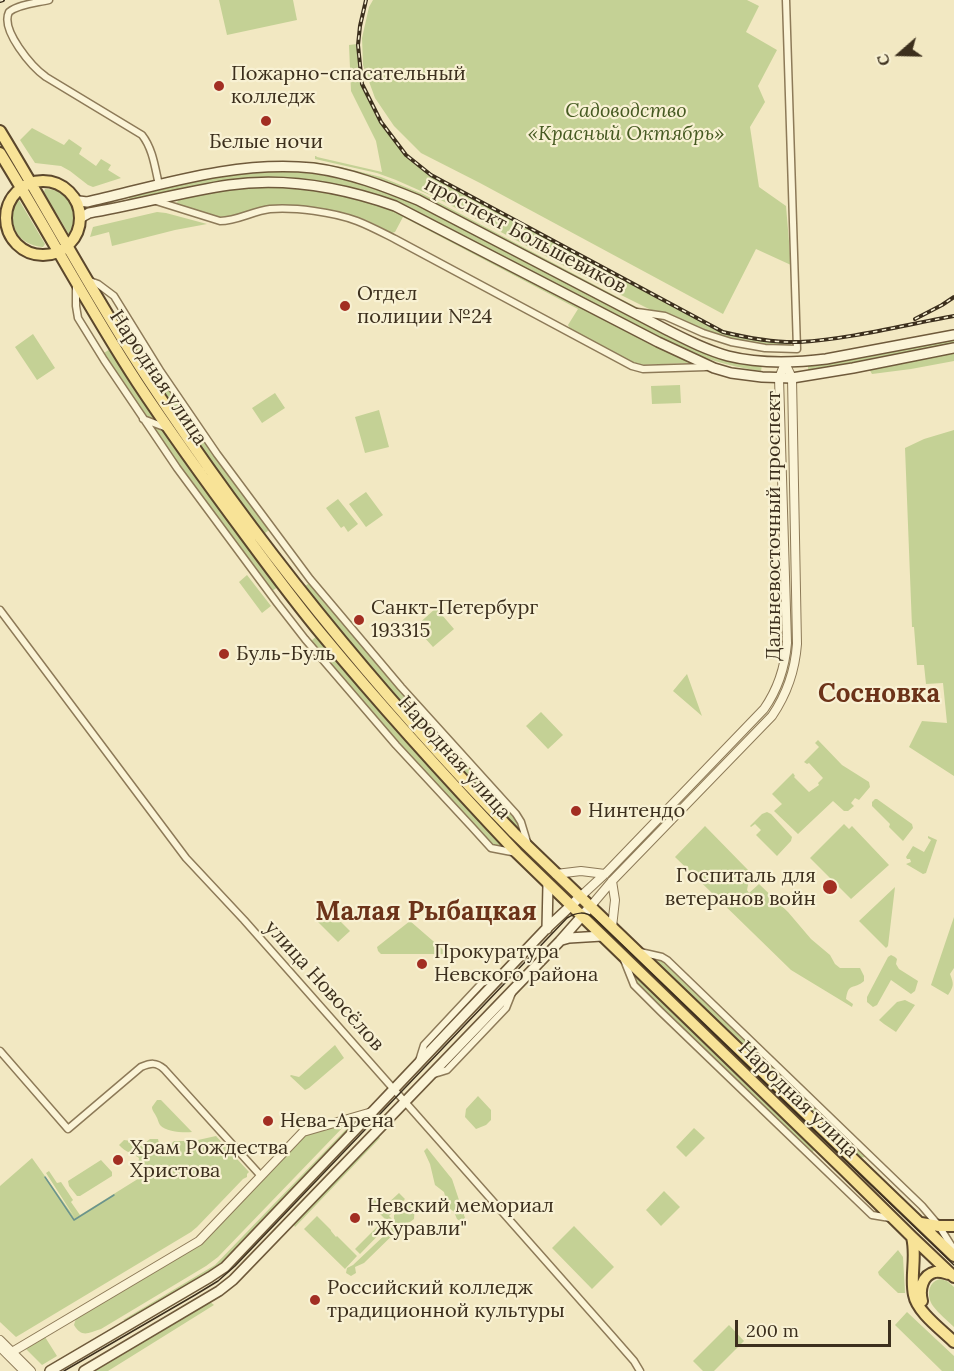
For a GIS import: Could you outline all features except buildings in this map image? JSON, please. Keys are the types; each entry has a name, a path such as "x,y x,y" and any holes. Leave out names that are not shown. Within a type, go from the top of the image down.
{"main road":[{"path":"0,130 26,186"},
{"path":"0,153 26,186"},
{"name":"проспект Большевиков","path":"75,200 87,202 233,169 312,168 354,176 386,186 418,200 630,312 698,346 728,356 785,363 826,359 954,335"},
{"path":"0,233 7,233 19,245 34,254 46,255 62,249 77,233 80,218 75,200 63,188 49,182 26,186 10,202 3,218 11,236"},
{"name":"проспект Большевиков","path":"80,218 89,213 229,185 309,184 358,193 395,206 658,342 714,368 731,373 762,378 792,378 954,348"},
{"name":"Народная улица","path":"26,186 137,382 222,504 324,637 398,724 517,853 953,1276"},
{"name":"Народная улица","path":"81,281 179,425 298,588 406,717 529,848 954,1256"},
{"path":"547,928 548,884"},
{"name":"Дальневосточный проспект","path":"50,1371 225,1267 547,928 580,897"},
{"name":"Дальневосточный проспект","path":"84,1371 219,1291 233,1280 560,941 590,907"},
{"path":"560,941 569,938 602,936"},
{"path":"920,1223 954,1226"},
{"path":"912,1237 915,1255 914,1292 917,1303 954,1342"},
{"path":"953,1276 938,1272 931,1274 923,1281 920,1295 925,1305 954,1334"}],"street":[{"path":"49,0 10,11 3,18 2,23 11,44 32,68 142,135 150,149 159,185"},
{"path":"630,312 666,316 731,342 765,348 798,349 786,0"},
{"path":"153,200 220,221 261,211 282,209 309,210 356,220 632,366 644,369 702,366 714,368"},
{"path":"517,853 491,848 390,738 277,603 220,528 142,418 78,318 75,306 81,281 98,284 114,296 161,372 218,454 304,570 401,687 516,814 521,822 529,848"},
{"path":"667,330 666,324 676,320"},
{"name":"Дальневосточный проспект","path":"590,907 772,716 789,684 795,665 797,644 792,378 785,363"},
{"name":"Дальневосточный проспект","path":"580,897 764,709 782,674 787,643 779,378 785,363"},
{"path":"142,418 168,428"},
{"name":"улица Новосёлов","path":"0,610 186,858 394,1089 634,1361 640,1371"},
{"path":"556,874 581,871 605,874"},
{"path":"612,882 615,900 612,927"},
{"path":"636,951 667,960 922,1206 939,1226 954,1250"},
{"path":"0,1052 68,1129 141,1067 153,1063 159,1064 261,1176"},
{"path":"748,1058 771,1060"},
{"name":"Дальневосточный проспект","path":"7,1355 199,1241 303,1132 373,1111"},
{"path":"0,1340 7,1355 31,1371"},
{"path":"0,1347 24,1371"}],"green space":[{"path":"219,0 293,0 297,20 227,35"},
{"name":"Садоводство «Красный Октябрь»","path":"373,0 747,0 759,6 746,32 777,50 758,86 765,102 750,127 759,187 786,206 791,265 756,249 723,314 421,153 394,126 375,98 363,65 362,38 369,7"},
{"path":"357,44 362,84 380,123 405,155 431,176 722,332 754,340 791,343 791,345 751,343 715,334 671,315 651,310 439,199 377,173 315,159 316,156 382,172 376,141 351,91 349,45"},
{"path":"32,128 64,145 69,139 82,148 79,154 96,166 101,159 111,165 108,170 121,178 93,187 61,166 35,163 20,140"},
{"path":"314,162 381,177 423,194 644,311 635,310 423,199 315,165"},
{"path":"284,171 322,175 358,183 411,202 674,338 762,365 761,371 715,361 671,345 416,212 334,185 290,179 129,201 129,198 186,182 244,173"},
{"path":"257,186 301,187 361,197 396,211 688,363 638,365 570,329 568,325 578,309 403,217 395,232 392,233 366,220 321,208 297,205 265,206 231,216 219,217 176,203 179,200 214,192"},
{"path":"45,189 61,193 71,204 75,218 71,234 68,233 44,192"},
{"path":"19,200 45,244 43,247 27,242 16,232 12,218"},
{"path":"157,212 207,224 112,246 109,232 90,237 93,227"},
{"path":"131,331 202,437 269,530 264,534 195,442 125,335"},
{"path":"33,334 55,368 37,380 15,347"},
{"path":"954,338 954,345 808,371 808,365"},
{"path":"110,349 158,422 144,415 104,353"},
{"path":"954,352 954,361 872,374 869,369"},
{"path":"680,385 681,403 652,404 651,386"},
{"path":"275,393 285,408 262,423 252,408"},
{"path":"379,410 389,447 365,453 355,417"},
{"path":"151,425 165,432 278,587 272,591 215,516"},
{"path":"954,430 954,776 909,747 922,721 947,723 943,683 926,684 924,665 917,665 914,627 912,627 905,448 924,439"},
{"path":"366,492 383,515 366,527 349,504"},
{"path":"338,499 358,524 348,532 344,526 341,528 326,508"},
{"path":"247,575 271,606 262,613 239,582"},
{"path":"309,583 441,739 503,803 520,831 518,832 425,732 303,588"},
{"path":"436,608 454,629 433,647 415,627"},
{"path":"317,636 505,847 493,844 397,742 311,641"},
{"path":"687,674 702,716 673,691"},
{"path":"541,712 563,735 548,749 526,726"},
{"path":"818,740 842,765 869,782 870,787 859,800 855,798 851,803 854,806 848,811 844,811 833,801 798,834 774,811 782,804 772,794 793,773 794,777 809,792 819,785 818,783 823,778 809,763 804,762 819,747 815,743"},
{"path":"875,799 912,824 913,828 903,841 872,806"},
{"path":"767,812 792,837 777,856 756,835 761,830 755,824 750,826"},
{"path":"844,824 849,829 852,826 889,865 851,899 810,858"},
{"path":"705,826 748,870 747,890 749,893 759,884 788,912 811,939 830,955 835,964 840,968 860,968 864,981 850,988 847,994 846,999 853,1004 852,1007 791,970 675,857"},
{"path":"928,836 937,840 926,873 923,874 906,864 911,862 906,857 913,846 924,852 931,840"},
{"path":"895,887 888,946 886,948 859,921"},
{"path":"329,910 350,931 338,942 317,921"},
{"path":"954,917 954,968 950,974 953,985 948,995 931,985"},
{"path":"410,921 448,954 381,954 377,947"},
{"path":"891,955 897,959 896,964 899,969 918,981 915,991 911,994 891,980 877,1005 873,1007 867,1002 867,997"},
{"path":"650,957 665,962 762,1057 754,1056"},
{"path":"632,971 816,1147 812,1153 636,983"},
{"path":"905,1000 915,1005 896,1032 879,1020 897,1002"},
{"path":"335,1045 344,1058 309,1088 305,1090 290,1076 299,1077"},
{"path":"761,1063 772,1066 866,1157 858,1158"},
{"path":"478,1096 491,1110 491,1120 476,1129 465,1117 466,1109"},
{"path":"157,1100 161,1100 192,1132 171,1131 160,1125 152,1108"},
{"path":"355,1120 355,1123 222,1262 209,1272 127,1320 123,1320 215,1265"},
{"path":"347,1123 218,1257 101,1329 83,1333 77,1329 74,1325 76,1318 207,1239 305,1135"},
{"path":"694,1128 705,1138 686,1157 676,1147"},
{"path":"216,1136 249,1172 247,1177 197,1227 16,1337 0,1322 0,1186 32,1158 75,1218 46,1173 49,1171 57,1183 61,1182 80,1215 149,1172 138,1165 139,1158 119,1145 124,1140 141,1146 150,1139 158,1139 160,1148 167,1148 174,1141 186,1141 191,1145 198,1140"},
{"path":"378,1136 380,1138 295,1227 293,1223"},
{"path":"427,1148 452,1179 465,1218 460,1221 448,1207 444,1192 435,1185 424,1151"},
{"path":"101,1160 112,1172 112,1176 77,1196 68,1181"},
{"path":"664,1191 680,1207 661,1226 646,1210"},
{"path":"399,1193 405,1199 389,1216 393,1220 360,1254 355,1249 385,1219 369,1203 376,1196 386,1205"},
{"path":"413,1200 414,1219 405,1223 364,1263 355,1267 356,1273 351,1276 346,1273 347,1268 389,1231 394,1224 394,1215"},
{"path":"317,1216 357,1256 345,1269 304,1229"},
{"path":"574,1226 614,1267 592,1289 552,1248"},
{"path":"898,1250 903,1257 905,1293 898,1293 878,1272"},
{"path":"940,1279 954,1287 954,1327 935,1309 929,1298 931,1286"},
{"path":"209,1301 214,1305 108,1371 92,1371"},
{"path":"907,1312 954,1356 954,1371 942,1371 895,1325"},
{"path":"729,1325 744,1341 714,1371 703,1371 693,1361"},
{"path":"45,1337 57,1356 42,1365 25,1348"}],"waterway":[{"path":"45,1177 74,1220 114,1195"}],"tram line":[{"path":"64,1371 218,1281 235,1266 567,918 584,913 594,918 954,1265"}],"railway":[{"path":"366,0 358,45 362,84 381,122 406,155 431,175 723,332 761,340 800,342 858,335 954,316"},
{"path":"915,319 954,297"}],"place":[{"name":"Пожарно-спасательный колледж","path":"219,86"},
{"name":"Белые ночи","path":"266,121"},
{"name":"Отдел полиции №24","path":"345,306"},
{"name":"Санкт-Петербург 193315","path":"359,620"},
{"name":"Буль-Буль","path":"224,654"},
{"name":"Нинтендо","path":"576,811"},
{"name":"Госпиталь для ветеранов войн","path":"830,887"},
{"name":"Прокуратура Невского района","path":"422,964"},
{"name":"Нева-Арена","path":"268,1121"},
{"name":"Храм Рождества Христова","path":"118,1160"},
{"name":"Невский мемориал \"Журавли\"","path":"355,1218"},
{"name":"Российский колледж традиционной культуры","path":"315,1300"}],"district":[{"name":"Сосновка","path":"879,695"},
{"name":"Малая Рыбацкая","path":"426,913"}]}
